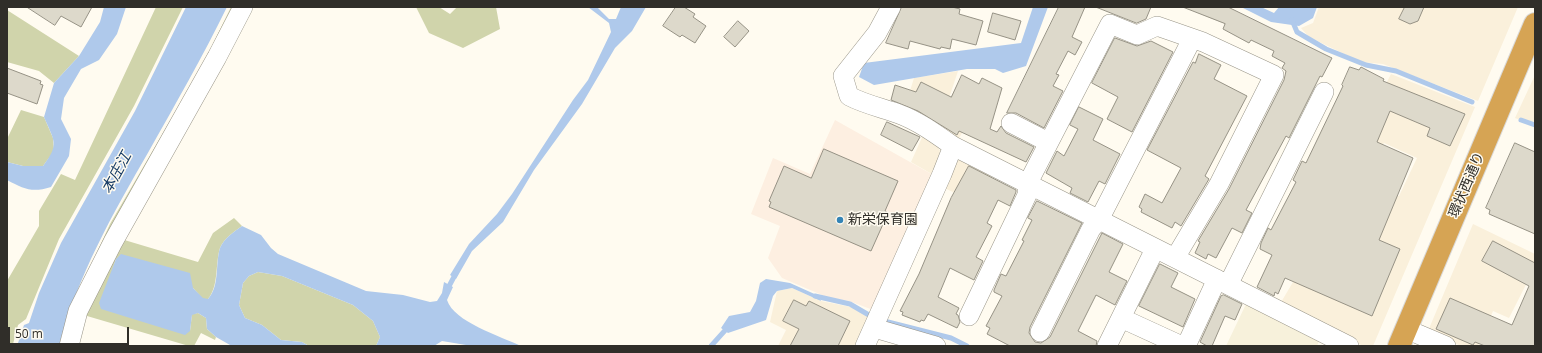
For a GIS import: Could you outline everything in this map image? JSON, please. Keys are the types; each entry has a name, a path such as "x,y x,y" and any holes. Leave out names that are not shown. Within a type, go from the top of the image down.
{"highway":[{"name":"環状西通り","path":"1403,337 1535,24"}],"street":[{"path":"69,346 78,311 113,242 217,57 243,7"},
{"path":"891,7 877,33 843,76 849,96 860,102 900,114 934,132 953,146 1349,346"},
{"path":"969,316 1026,195 1028,183 1110,24 1137,35 1157,26 1203,42 1274,75 1219,184 1175,258"},
{"path":"1040,332 1091,229 1099,220 1192,39"},
{"path":"1186,346 1324,92"},
{"path":"1011,123 1048,142"},
{"path":"865,346 942,174 953,146"},
{"path":"1107,346 1155,248"},
{"path":"1121,318 1182,346"},
{"path":"877,321 936,346"},
{"path":"1403,337 1446,346"}],"shaded area":[{"path":"1319,7 1518,7 1478,101 1383,64 1361,62 1309,37 1301,28 1313,23"},
{"path":"958,71 949,98 974,112 958,140 904,110 914,78"},
{"path":"1391,74 1475,107 1373,346 1363,346 1280,304 1306,260 1345,174 1399,196 1417,158 1384,143 1379,148 1358,139"},
{"path":"1535,75 1535,125 1515,118"},
{"name":"新栄保育園","path":"835,120 935,176 876,311 849,301 829,298 782,278 768,258 780,226 751,214 773,158 810,174"},
{"path":"924,133 935,140 940,151 935,176 911,162"},
{"path":"964,158 993,173 979,204 942,187 955,159"},
{"path":"1473,224 1535,254 1535,267 1509,318 1493,311 1478,346 1461,346 1428,331"},
{"path":"792,288 821,301 851,307 872,319 859,346 778,346 786,330 770,322 777,291"},
{"path":"1247,302 1320,339 1317,346 1226,346"}],"green space":[{"path":"156,7 183,7 134,106 59,239 26,319 18,325 13,344 15,346 7,346 7,281 39,226 39,211 61,174 75,180"},
{"path":"231,7 251,7 121,239 198,262 213,233 234,218 242,226 227,238 220,248 214,288 208,299 203,299 193,288 116,259 110,278 190,331 192,314 198,313 206,318 207,329 216,337 215,340 201,333 194,346 189,346 70,311 110,224 202,66"},
{"path":"416,7 439,7 450,14 457,7 496,7 500,29 463,48 429,33"},
{"path":"7,10 79,56 54,83 39,71 7,62"},
{"path":"21,110 44,117 53,138 54,151 43,166 23,166 7,162 7,139"},
{"path":"258,272 282,276 353,305 373,321 380,337 376,346 309,346 302,342 281,340 262,325 245,318 239,305 243,283 249,276"}],"water":[{"path":"104,7 126,7 117,34 99,60 81,69 64,98 61,119 71,139 69,156 51,187 33,190 18,186 7,180 7,162 23,166 43,166 48,159 52,152 54,142 44,117 54,83 79,56 100,22"},
{"name":"本庄江","path":"186,7 227,7 199,61 122,198 97,246 76,295 59,346 20,346 18,343 24,325 29,323 39,293 61,243 135,111"},
{"path":"588,7 597,7 609,19 616,19 621,7 646,7 632,31 615,48 582,104 534,170 503,222 472,251 456,279 450,275 469,244 497,214 512,194 573,100 588,80 611,32 609,23"},
{"path":"1033,7 1048,7 1026,66 1003,73 995,69 967,69 874,85 859,77 864,63 1021,43"},
{"path":"1241,7 1261,7 1274,13 1279,7 1317,7 1313,18 1299,26 1271,22"},
{"path":"242,226 261,235 271,248 278,254 366,291 403,295 430,302 437,301 442,293 444,282 453,287 447,300 451,308 459,315 479,328 521,346 472,346 442,341 434,346 376,346 380,337 373,321 353,305 282,276 258,272 249,276 243,283 239,305 245,318 262,325 281,340 302,342 309,346 230,345 216,337 207,329 206,318 198,313 192,315 190,331 185,335 101,309 99,303 116,259 121,254 190,273 193,288 203,298 208,299 212,294 216,281 220,248 227,238"},
{"path":"766,279 790,283 819,296 821,301 792,288 777,291 773,296 766,320 728,333 721,328 729,316 750,312 756,301 760,283"}],"building":[{"path":"27,7 92,7 81,27 61,16 55,25"},
{"path":"676,7 684,7 695,14 693,17 706,26 695,43 682,35 680,37 663,26"},
{"path":"902,7 952,7 960,9 959,14 983,21 976,45 952,39 950,49 941,47 940,49 910,41 908,49 886,43"},
{"path":"1059,7 1085,7 1072,37 1082,42 1075,55 1068,51 1056,74 1059,75 1053,86 1063,91 1044,128 1016,113 1007,113"},
{"path":"1096,7 1151,7 1146,19 1137,23"},
{"path":"1183,7 1228,7 1332,58 1322,77 1320,76 1289,138 1286,136 1246,210 1252,213 1242,233 1232,228 1216,258 1208,254 1206,259 1195,253 1200,242 1198,241 1229,189 1284,80 1286,71 1282,68 1285,63 1272,56 1274,51 1251,40 1249,43 1223,29 1225,24"},
{"path":"1405,7 1424,7 1418,21 1410,24 1399,19"},
{"path":"993,13 1021,21 1015,40 988,32"},
{"path":"738,21 749,31 735,47 724,37"},
{"path":"1115,38 1137,46 1151,41 1173,52 1132,132 1107,119 1118,97 1092,83"},
{"path":"1199,54 1221,65 1214,79 1247,96 1205,176 1209,179 1181,226 1175,222 1172,228 1141,212 1142,209 1139,207 1145,194 1162,203 1181,168 1147,150 1193,62 1195,63"},
{"path":"1350,67 1359,70 1361,67 1384,79 1383,81 1465,114 1450,146 1427,136 1430,128 1390,111 1377,142 1413,158 1379,240 1400,249 1372,316 1285,278 1278,294 1275,292 1274,296 1257,287 1272,255 1260,249 1261,243 1268,228 1271,230 1296,182 1293,180 1302,161 1306,163 1343,86 1342,85"},
{"path":"7,68 41,81 40,84 43,85 37,104 7,93"},
{"path":"962,75 979,84 982,78 1002,88 990,129 997,132 1001,126 1006,133 1034,147 1026,162 959,131 957,135 918,111 891,100 895,85 916,92 921,82 951,97"},
{"path":"1079,107 1103,119 1093,140 1120,154 1105,184 1099,181 1088,202 1070,193 1072,188 1046,173 1057,151 1064,156 1078,129 1070,125"},
{"path":"887,122 920,137 912,151 881,135"},
{"path":"1515,143 1535,152 1535,234 1489,214 1490,210 1486,208"},
{"path":"824,149 898,181 885,211 888,213 871,251 769,207 771,202 769,201 784,166 811,178"},
{"path":"969,166 1016,190 1016,192 1010,206 998,200 987,223 992,226 976,257 983,261 974,280 950,268 938,297 959,308 956,314 958,315 960,322 957,328 928,314 924,321 921,320 920,322 902,315 903,312 900,311 919,274 951,198"},
{"path":"1037,201 1082,223 1030,327 1029,333 1035,342 1041,343 1050,337 1102,233 1123,244 1109,272 1127,281 1115,305 1096,295 1078,331 1097,341 1096,346 1010,346 987,334 990,328 986,326 1002,296 994,292 994,290 1001,274 1006,276 1024,241 1022,240 1032,220 1028,218"},
{"path":"1493,241 1535,263 1535,346 1485,346 1475,342 1473,345 1436,329 1450,298 1512,325 1529,286 1482,261"},
{"path":"1160,264 1178,273 1171,287 1195,299 1183,327 1139,306"},
{"path":"1224,295 1242,304 1235,320 1225,316 1212,346 1207,346 1200,342 1221,296"},
{"path":"794,300 806,306 809,301 850,321 838,346 790,346 799,329 783,321"}],"waterway":[{"path":"1292,20 1297,32 1326,49 1366,65 1396,71 1472,102"},
{"path":"1521,120 1535,125"},
{"path":"447,290 456,273"},
{"path":"815,296 850,304 874,318"},
{"path":"884,321 951,338 967,346"},
{"path":"711,346 729,326"}],"place":[{"name":"新栄保育園","path":"840,220"}]}
